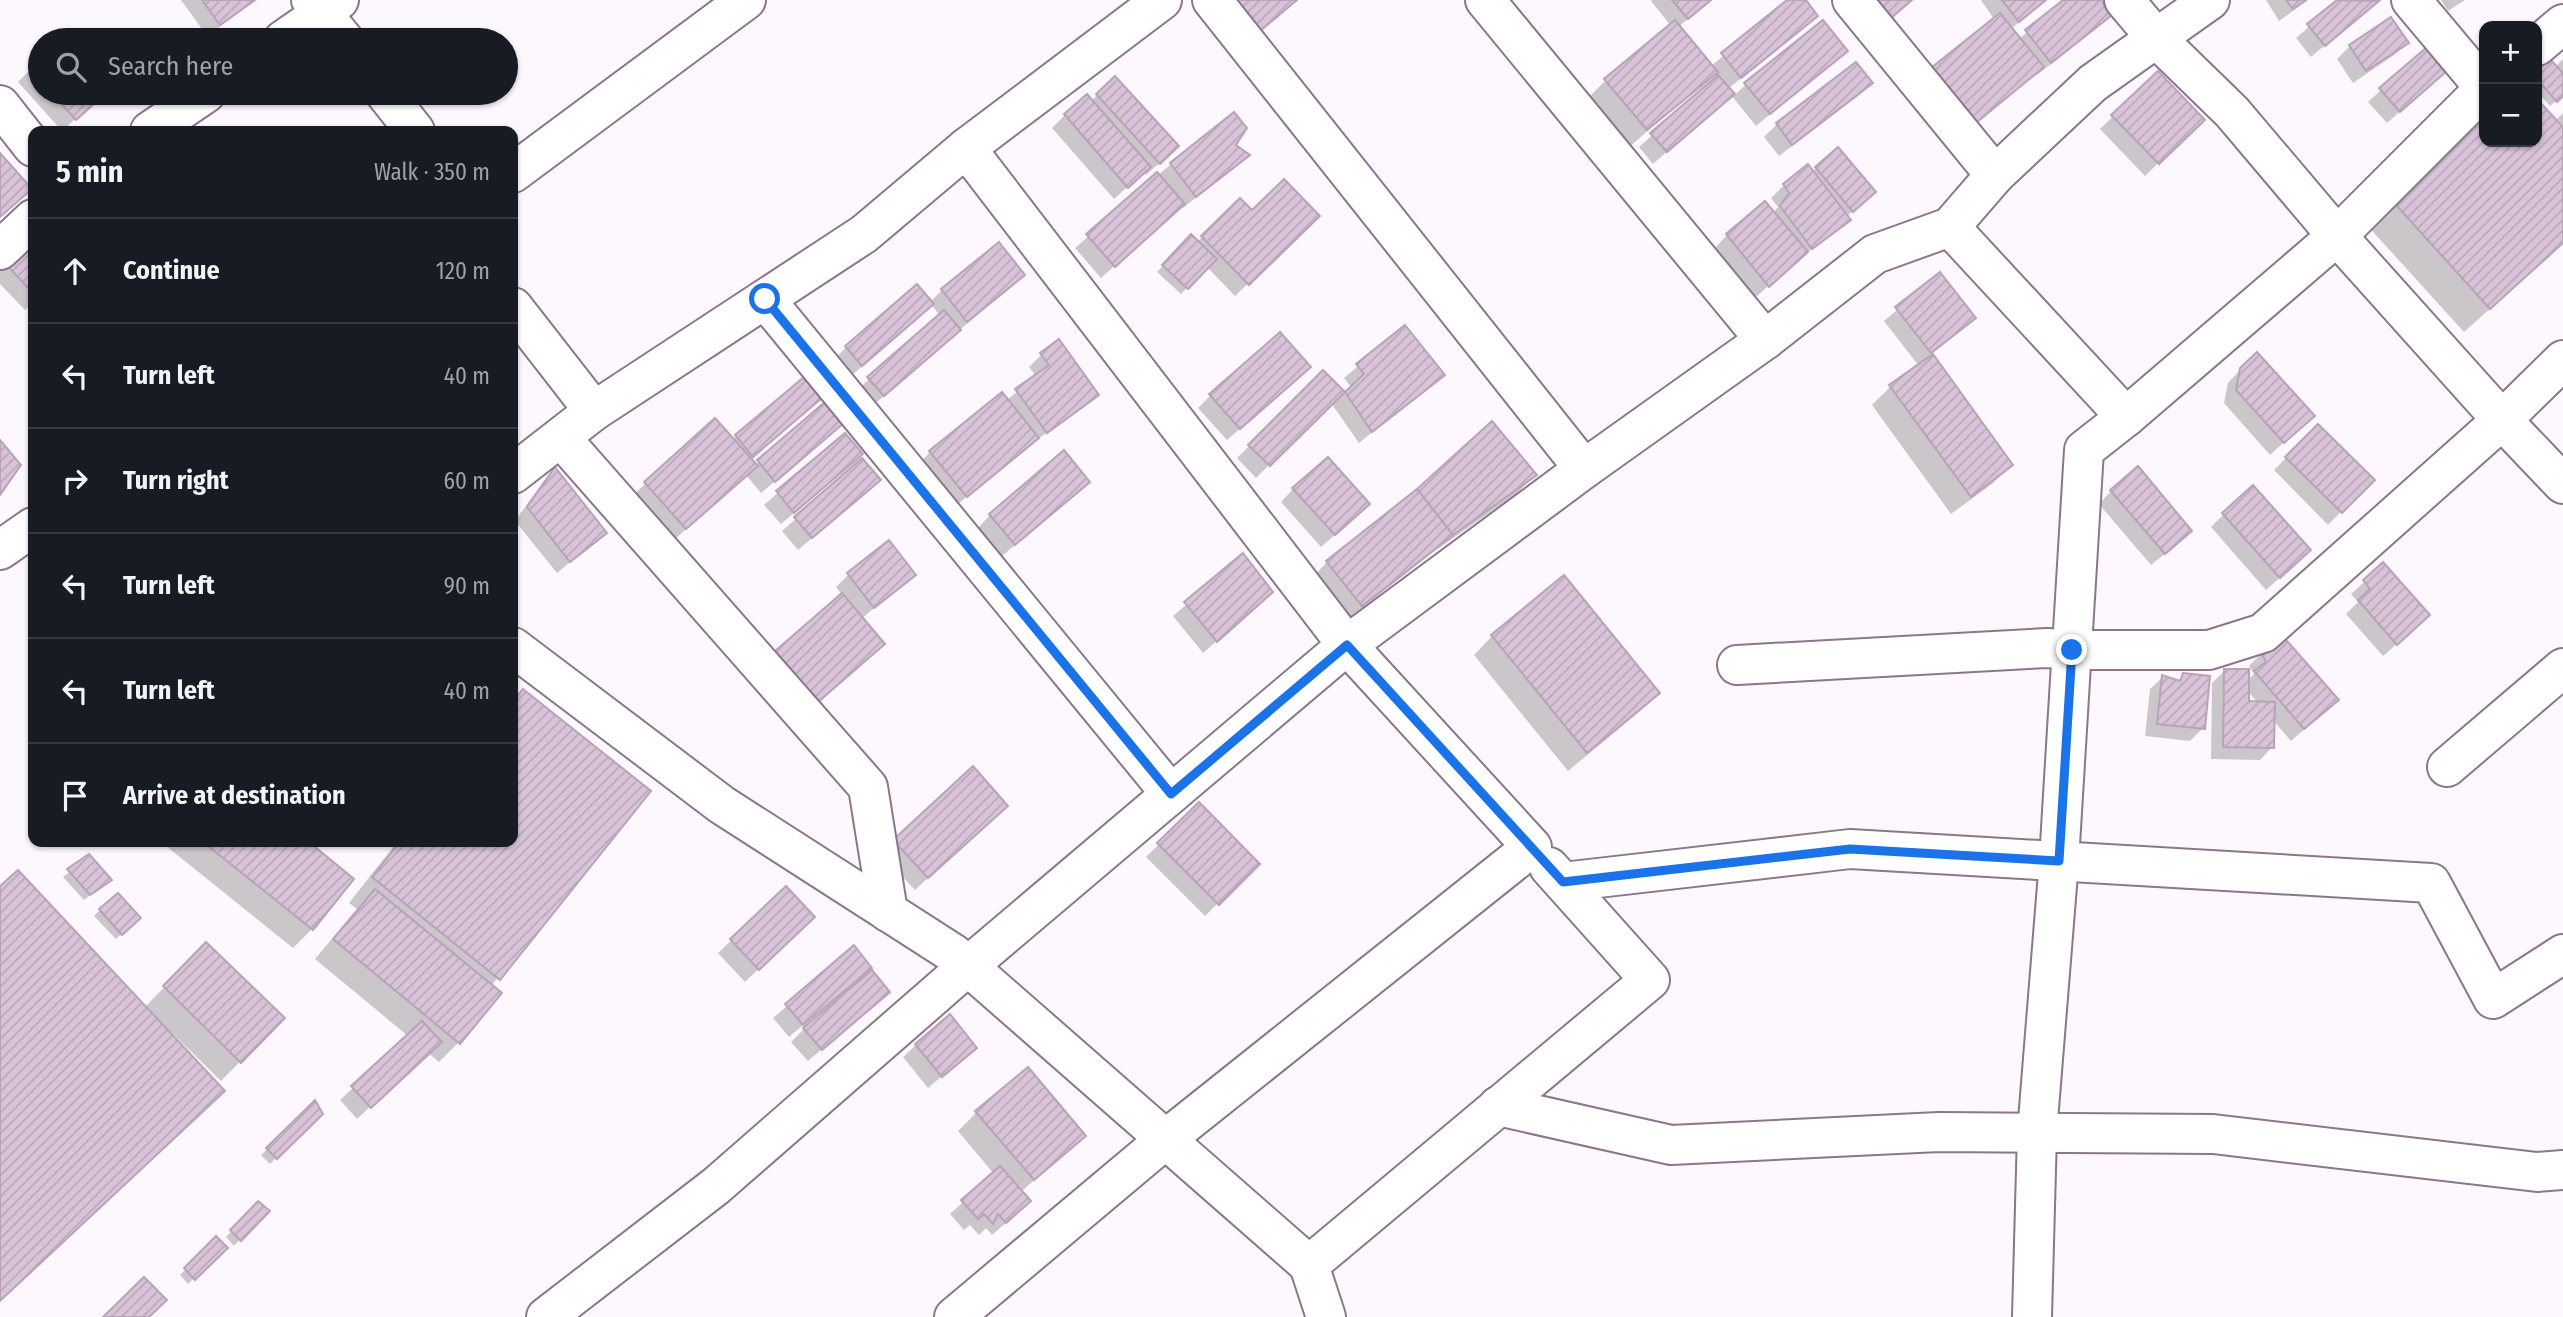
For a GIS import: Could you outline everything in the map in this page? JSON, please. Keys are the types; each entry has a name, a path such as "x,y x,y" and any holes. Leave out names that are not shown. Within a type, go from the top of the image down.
{"street":[{"path":"518,169 746,0"},
{"path":"1212,0 1584,469"},
{"path":"1485,0 1765,340"},
{"path":"1853,0 1995,174"},
{"path":"2124,0 2157,39 2232,112 2337,236 2563,484"},
{"path":"546,1317 716,1186 968,966 1347,645 1584,469 1765,340 1875,254 1950,227 1995,174 2093,83 2210,0"},
{"path":"2411,0 2481,84"},
{"path":"518,470 594,411 864,234 1138,7"},
{"path":"303,28 329,13"},
{"path":"2542,42 2563,24"},
{"path":"2032,1317 2037,1133 2059,861 2084,450 2337,236 2479,93"},
{"path":"0,105 28,141"},
{"path":"157,126 188,105"},
{"path":"394,105 411,126"},
{"path":"966,148 1347,645 1650,980 1309,1265"},
{"path":"0,250 28,224"},
{"path":"1950,227 2126,417"},
{"path":"765,299 1171,794"},
{"path":"518,313 594,411"},
{"path":"1737,666 2047,648 2208,650 2263,633 2502,420 2563,360"},
{"path":"561,438 868,787 888,912"},
{"path":"0,550 28,530"},
{"path":"518,651 722,805 954,954 1309,1265 1326,1317"},
{"path":"2447,768 2563,668"},
{"path":"954,1317 1166,1139 1532,847"},
{"path":"1563,882 1850,849 2431,883 2493,999 2563,954"},
{"path":"1498,1106 1671,1145 1939,1132 2213,1134 2537,1172 2563,1170"}],"building":[{"path":"202,0 255,0 220,25"},
{"path":"1210,0 1297,0 1247,42"},
{"path":"1672,0 1711,0 1688,19"},
{"path":"1787,0 1806,0 1818,16 1741,78 1721,53"},
{"path":"1875,0 1912,0 1891,18"},
{"path":"2002,0 2046,0 2019,22"},
{"path":"2063,0 2101,0 2112,15 2051,63 2025,30"},
{"path":"2286,0 2306,0 2293,9"},
{"path":"2337,0 2379,1 2325,46 2307,24"},
{"path":"2000,13 2044,67 1966,131 1921,76"},
{"path":"2391,17 2409,43 2366,71 2349,45"},
{"path":"1675,20 1718,72 1647,130 1604,79"},
{"path":"1823,20 1848,51 1770,114 1744,83"},
{"path":"2427,47 2447,71 2400,112 2379,88"},
{"path":"2548,57 2563,73 2563,96 2557,102 2542,85 2542,62"},
{"path":"1856,62 1873,83 1792,145 1776,123"},
{"path":"2158,71 2205,120 2159,164 2111,115"},
{"path":"1718,75 1735,94 1667,152 1650,133"},
{"path":"1115,76 1179,146 1160,164 1096,94"},
{"path":"1087,94 1151,167 1128,188 1064,114"},
{"path":"2479,96 2479,147 2542,147 2542,104 2563,127 2563,243 2490,309 2379,186"},
{"path":"63,105 93,105 76,120"},
{"path":"1234,112 1247,128 1236,145 1250,155 1196,197 1170,163"},
{"path":"1838,147 1876,192 1853,212 1815,167"},
{"path":"0,153 28,184 28,192 0,217"},
{"path":"1808,164 1851,220 1812,249 1780,206 1789,193 1783,184"},
{"path":"1157,172 1185,204 1115,267 1086,234"},
{"path":"1284,179 1320,216 1249,285 1201,236 1240,198 1252,210"},
{"path":"1765,201 1808,252 1769,287 1726,234"},
{"path":"1191,234 1217,259 1188,289 1162,265"},
{"path":"28,236 28,288 2,260"},
{"path":"999,242 1025,275 967,322 941,289"},
{"path":"1940,272 1976,318 1931,353 1895,307"},
{"path":"917,284 934,304 862,366 845,346"},
{"path":"944,310 961,330 884,396 867,377"},
{"path":"1405,325 1445,375 1372,432 1345,392 1364,374 1356,364"},
{"path":"1280,332 1311,367 1240,429 1209,394"},
{"path":"1059,339 1099,395 1047,433 1015,389 1049,365 1040,353"},
{"path":"2257,352 2315,416 2284,443 2236,390 2240,368"},
{"path":"1933,354 2013,465 1971,497 1889,385"},
{"path":"1323,370 1345,392 1270,466 1248,445"},
{"path":"804,377 822,398 753,457 735,435"},
{"path":"1002,392 1039,438 967,497 929,451"},
{"path":"825,402 844,423 775,482 757,460"},
{"path":"715,418 758,466 686,529 644,482"},
{"path":"1492,421 1537,475 1453,535 1417,489"},
{"path":"2318,424 2375,480 2342,513 2285,457"},
{"path":"845,433 863,454 794,513 776,491"},
{"path":"0,440 21,465 0,495"},
{"path":"1064,450 1090,482 1015,545 989,514"},
{"path":"1328,457 1370,504 1335,535 1292,488"},
{"path":"862,458 881,480 812,538 794,517"},
{"path":"2138,466 2192,531 2165,554 2110,490"},
{"path":"555,467 607,533 570,562 527,507"},
{"path":"2253,485 2311,550 2280,578 2222,513"},
{"path":"1417,489 1453,535 1362,606 1326,561"},
{"path":"889,540 916,575 874,608 847,573"},
{"path":"1243,553 1273,592 1217,642 1184,602"},
{"path":"2383,562 2430,615 2397,645 2358,600 2370,589 2363,580"},
{"path":"1564,575 1660,693 1587,753 1491,635"},
{"path":"842,593 885,644 818,702 775,651"},
{"path":"2281,634 2339,700 2304,729 2254,671 2266,662 2261,652"},
{"path":"2224,669 2249,669 2249,701 2275,702 2274,748 2223,747"},
{"path":"2183,673 2210,676 2205,729 2157,724 2162,675 2180,681"},
{"path":"523,689 651,791 500,980 372,877 396,847 518,847 518,695"},
{"path":"973,766 1008,806 928,878 893,840"},
{"path":"1199,802 1260,864 1219,905 1157,843"},
{"path":"209,847 315,847 354,879 313,930"},
{"path":"89,854 112,880 90,895 67,869"},
{"path":"18,870 225,1091 0,1301 0,886"},
{"path":"786,886 815,917 759,970 730,939"},
{"path":"375,889 502,993 460,1044 333,939"},
{"path":"118,893 141,918 122,935 99,909"},
{"path":"206,942 285,1018 241,1063 163,986"},
{"path":"854,945 872,968 803,1025 785,1004"},
{"path":"872,970 890,992 822,1050 803,1028"},
{"path":"950,1014 977,1048 942,1077 915,1044"},
{"path":"422,1021 442,1042 371,1108 351,1086"},
{"path":"1028,1067 1086,1136 1034,1180 975,1111"},
{"path":"315,1100 323,1114 277,1159 266,1148"},
{"path":"1000,1166 1031,1201 1006,1223 998,1214 993,1224 984,1214 978,1219 961,1200"},
{"path":"258,1201 270,1211 241,1241 230,1230"},
{"path":"216,1236 228,1248 195,1280 184,1268"},
{"path":"144,1277 167,1300 149,1317 103,1317"}],"route":[{"path":"765,299 1171,794 1347,645 1563,882 1850,849 2059,861 2072,650"}]}
